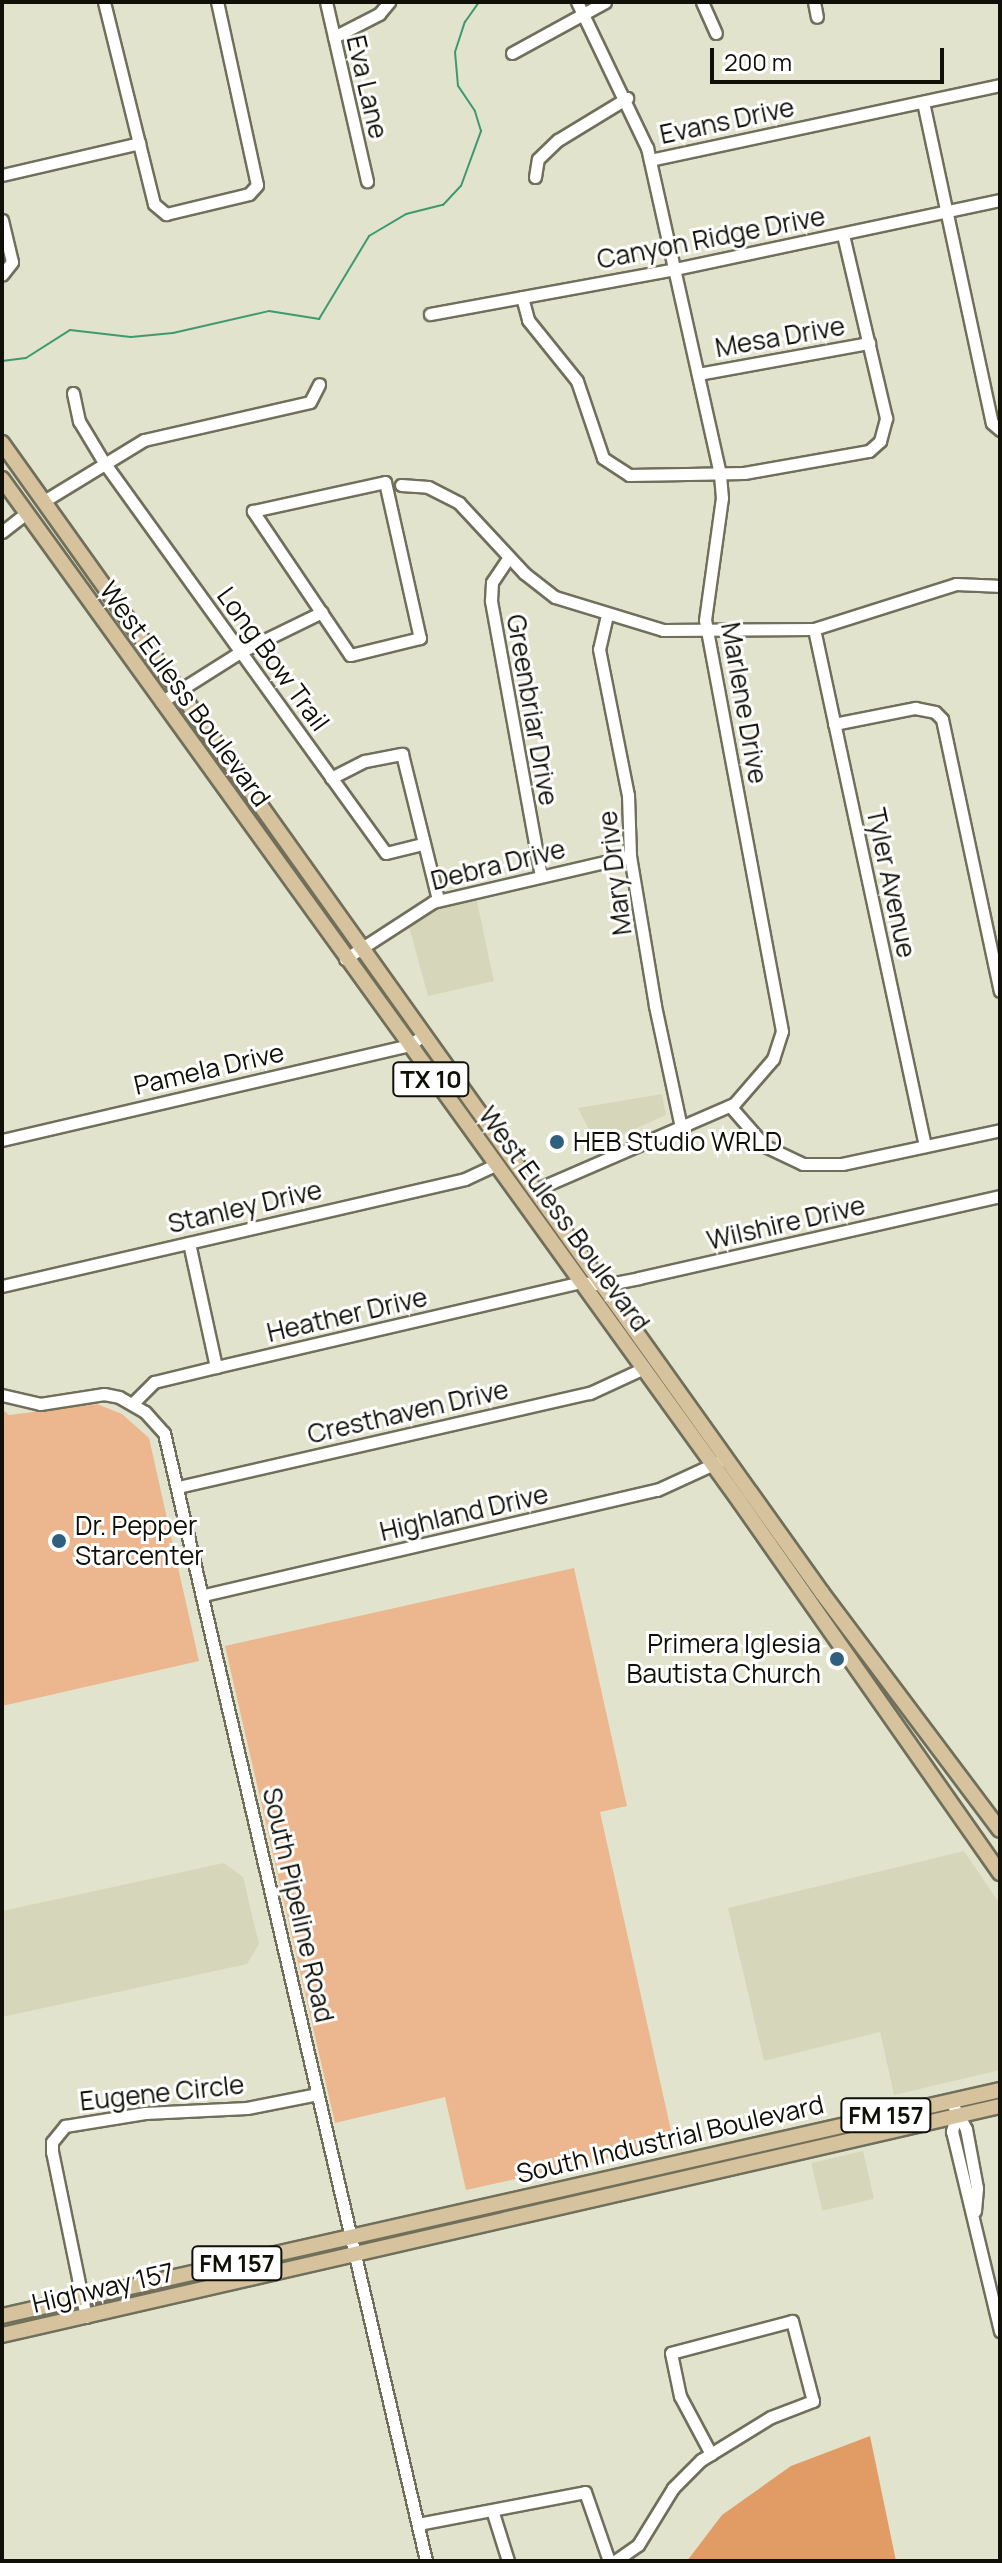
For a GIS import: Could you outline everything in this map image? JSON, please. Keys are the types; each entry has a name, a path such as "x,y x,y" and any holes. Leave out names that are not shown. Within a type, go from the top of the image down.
{"main road":[{"name":"West Euless Boulevard","path":"2,443 423,1036 1000,1830"},
{"name":"West Euless Boulevard","path":"2,479 407,1046 644,1368 1000,1873"},
{"path":"26,513 44,501"},
{"path":"947,1796 957,1790 975,1799"},
{"name":"South Industrial Boulevard","path":"351,2237 1000,2090"},
{"name":"South Industrial Boulevard","path":"355,2255 1000,2106"},
{"path":"781,2138 786,2156"},
{"name":"Highway 157","path":"2,2316 351,2237"},
{"name":"Highway 157","path":"2,2335 355,2255"}],"street":[{"path":"104,2 160,213 249,194 257,185 217,2"},
{"name":"Eva Lane","path":"326,2 367,181"},
{"path":"334,37 379,14 389,2"},
{"path":"512,53 580,8 605,2"},
{"path":"702,2 716,33"},
{"path":"814,2 817,17"},
{"name":"Marlene Drive","path":"535,1190 730,1106 773,1059 782,1031 706,633 720,474 650,160 627,98 580,8"},
{"name":"Evans Drive","path":"650,160 1000,85"},
{"path":"535,177 538,159 558,140 627,98"},
{"path":"923,102 992,423 1000,430"},
{"path":"2,175 139,143"},
{"name":"Canyon Ridge Drive","path":"430,314 675,269 1000,200"},
{"path":"2,220 12,262 2,275"},
{"path":"522,297 528,320 577,381 597,444 612,467 650,477 720,474 876,447 886,418 843,234"},
{"name":"Mesa Drive","path":"698,374 869,343"},
{"path":"44,501 103,461 171,433 310,402 319,384"},
{"name":"Long Bow Trail","path":"73,393 79,421 103,461 386,853 422,844"},
{"path":"385,482 420,638 350,655 322,612 253,511 385,482"},
{"path":"401,485 428,487 459,503 509,557 555,597 663,630 706,633 814,629 956,584 1000,586"},
{"path":"2,532 26,513"},
{"name":"Greenbriar Drive","path":"509,557 492,582 491,601 541,875"},
{"path":"161,702 240,652 322,612"},
{"name":"Mary Drive","path":"607,615 599,649 628,795 630,856 681,1127"},
{"name":"Tyler Avenue","path":"814,629 925,1146"},
{"path":"834,724 915,708 935,712 942,719 1000,991"},
{"path":"331,778 365,761 402,754 438,900"},
{"name":"Debra Drive","path":"345,959 363,952 438,900 630,856"},
{"name":"Pamela Drive","path":"2,1140 407,1046 423,1036"},
{"path":"730,1106 765,1146 803,1164 842,1164 1000,1130"},
{"name":"Stanley Drive","path":"2,1286 465,1179 495,1165"},
{"name":"Wilshire Drive","path":"580,1282 604,1285 1000,1196"},
{"path":"189,1243 216,1367"},
{"name":"Heather Drive","path":"133,1403 154,1382 580,1282"},
{"name":"Cresthaven Drive","path":"178,1487 590,1393 644,1368"},
{"path":"2,1395 40,1404 104,1394 133,1403"},
{"name":"South Pipeline Road","path":"133,1403 164,1433 178,1487 426,2561"},
{"name":"Highland Drive","path":"204,1595 657,1490 714,1466 726,1456"},
{"name":"Eugene Circle","path":"86,2317 52,2152 52,2142 65,2126 145,2113 247,2108 318,2094"},
{"path":"950,2100 956,2117 966,2129 977,2188 975,2211 1000,2331"},
{"path":"418,2524 493,2513 585,2492 612,2561 638,2545 673,2488 711,2454 771,2417 813,2401 792,2321 671,2353 680,2396 711,2454"},
{"path":"493,2513 508,2561"}],"shaded area":[{"path":"476,897 494,981 428,996 408,923 436,907"},
{"path":"662,1094 666,1115 597,1146 578,1108"},
{"path":"97,1404 122,1414 149,1438 199,1661 2,1706 2,1409 9,1415"},
{"path":"574,1568 627,1806 600,1812 674,2144 466,2190 445,2097 335,2123 225,1646"},
{"path":"964,1851 1000,1904 1000,2070 894,2095 880,2032 764,2061 728,1908"},
{"path":"224,1863 243,1877 259,1944 247,1964 2,2017 2,1911"},
{"path":"863,2151 874,2199 822,2211 811,2163"},
{"path":"870,2436 896,2561 687,2561 722,2515 791,2466"}],"waterway":[{"path":"2,361 26,358 70,330 131,337 173,333 269,311 319,319 369,236 406,214 443,205 461,186 481,131 475,111 458,86 455,52 465,22 479,2"}],"place":[{"name":"HEB Studio WRLD","path":"557,1142"},
{"name":"Dr. Pepper Starcenter","path":"59,1541"},
{"name":"Primera Iglesia Bautista Church","path":"837,1659"}]}
